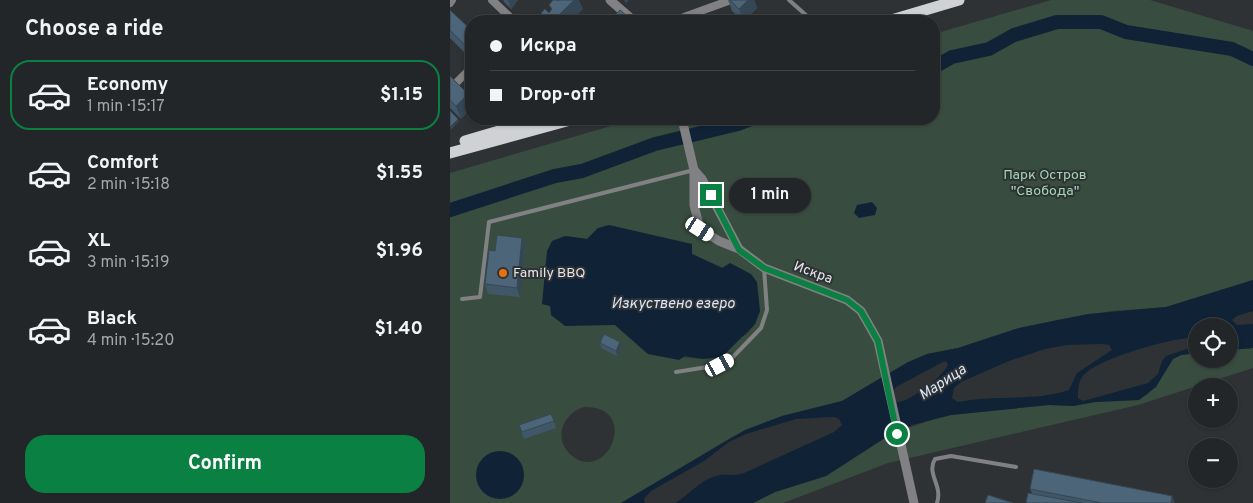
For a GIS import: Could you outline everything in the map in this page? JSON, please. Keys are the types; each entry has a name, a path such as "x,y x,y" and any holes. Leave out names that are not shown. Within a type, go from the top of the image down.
{"main road":[{"path":"908,15 959,0"},
{"path":"450,146 520,125"},
{"path":"450,154 553,125"}],"street":[{"path":"492,0 508,15"},
{"path":"610,0 627,15"},
{"path":"688,15 715,2 731,0"},
{"path":"456,83 465,74"},
{"path":"683,125 694,170 702,179 739,250"},
{"name":"Искра","path":"694,170 694,205 700,229 719,241 739,250 764,268 847,300 861,311 878,341 905,471 914,503"}],"lane":[{"path":"789,0 806,15"},
{"path":"462,299 480,298 489,222 694,170"},
{"path":"676,372 720,365 736,355 761,328 767,310 764,268"},
{"path":"936,503 940,494 932,472 932,465 935,459 951,456 1016,467"}],"green space":[{"name":"Парк Остров \"Свобода\"","path":"1051,0 1150,0 1253,31 1253,280 1166,307 1112,311 1062,319 1019,328 958,348 927,354 889,373 842,401 782,416 732,437 621,503 450,503 450,173 614,125 940,125 940,32","holes":["598,228 692,244 692,254 723,268 760,311 755,324 747,334 703,359 648,354 615,325 551,315 551,306 542,304 565,236 587,239","584,407 601,410 611,418 615,429 613,442 606,453 597,460 585,462 571,455 565,448 561,434 563,427 566,420 577,410"]},
{"path":"1253,348 1253,368 1222,378 1188,378 1188,389 1138,405 888,463 783,503 753,503 775,492 826,476 891,434 934,419 951,415 1049,405 1073,406 1095,402 1139,400 1149,393 1173,359 1188,354 1188,368 1238,368 1238,349"}],"water":[{"path":"872,202 877,208 875,215 859,218 854,213 857,205"},
{"name":"Изкуствено езеро","path":"609,225 692,244 692,254 722,268 730,263 751,274 757,282 760,311 755,324 722,357 703,359 685,356 679,360 648,354 615,325 565,326 551,315 550,306 542,304 547,251 552,241 565,236 587,239 598,228"},
{"name":"Марица","path":"1253,280 1253,311 1234,318 1188,318 1188,338 1155,345 1119,356 1090,369 1081,378 1079,383 1078,398 1083,401 1148,383 1158,374 1162,361 1166,356 1188,349 1188,354 1173,359 1156,387 1139,400 1095,402 1073,406 1049,405 951,415 912,425 891,434 826,476 775,492 753,503 675,503 710,478 719,475 744,473 834,432 842,425 839,419 834,417 796,419 746,434 729,442 704,461 651,491 644,499 645,503 621,503 745,430 782,416 842,401 908,362 927,354 958,348 1019,328 1088,314 1166,307","holes":["1067,345 1109,345 1112,350 1077,373 1069,390 1042,396 986,398 958,402 952,398 954,388 961,382 1009,361 1045,349","945,361 948,364 940,375 925,388 908,399 896,402 893,391 896,387"]},
{"path":"1253,324 1253,348 1238,349 1238,325"},
{"path":"495,451 505,451 517,458 524,470 524,480 517,492 505,499 495,499 487,495 480,488 476,480 476,470 480,462 487,455"}],"building":[{"path":"553,0 574,0 559,15 542,15 541,13 545,9 549,13 552,9 549,5"},
{"path":"730,0 748,0 739,9"},
{"path":"450,10 465,24 465,45 450,30"},
{"path":"620,10 626,15 615,15"},
{"path":"450,76 465,91 465,97 456,106 450,100"},
{"path":"450,111 458,119 450,127"},
{"path":"497,235 522,238 517,288 485,284 489,250 495,251"},
{"path":"604,334 620,342 616,351 600,343"},
{"path":"551,414 554,421 522,432 519,425"},
{"path":"1034,469 1172,496 1171,503 1102,503 1030,489"},
{"path":"1028,493 1082,503 1026,503"},
{"path":"988,495 1013,503 985,503"}],"waterway":[{"path":"940,64 952,57 989,49 1014,35 1057,22 1101,22 1126,32 1232,49 1253,59"},
{"path":"450,210 555,176 582,171 655,144 734,125"}],"place":[{"name":"Family BBQ","path":"503,273"}],"route":[{"path":"711,195 739,250 764,268 781,276 847,300 855,305 867,318 878,341 897,434"}]}
